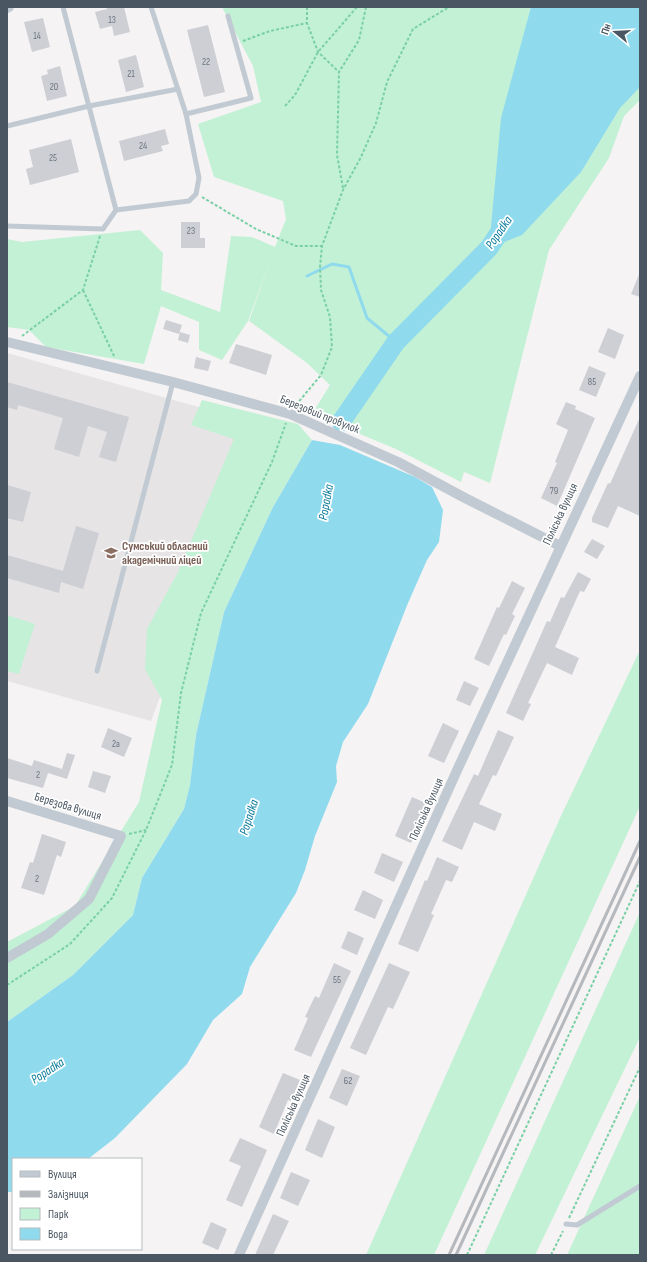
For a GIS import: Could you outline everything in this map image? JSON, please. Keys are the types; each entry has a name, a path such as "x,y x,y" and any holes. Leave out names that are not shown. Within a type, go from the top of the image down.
{"street":[{"name":"Березовий провулок","path":"10,342 173,382 290,414 398,462 560,546"},
{"name":"Поліська вулиця","path":"239,1255 560,546 640,376"},
{"name":"Березова вулиця","path":"7,800 121,836"},
{"path":"7,958 48,934 89,899 121,836"}],"lane":[{"path":"63,7 116,210"},
{"path":"7,226 103,229 116,210 189,201 196,194 199,178 186,114 151,7"},
{"path":"186,114 251,98 228,16"},
{"path":"7,126 89,106 178,89"},
{"path":"97,672 173,382"},
{"path":"566,1224 577,1225 640,1186"}],"path":[{"path":"307,7 308,23 318,52 340,72"},
{"path":"284,106 295,95 318,52 357,7"},
{"path":"343,190 337,155 340,72 358,40 366,7"},
{"path":"7,985 70,944 112,898 146,830 172,765 182,693 201,613 272,462 290,414 321,376 332,347 330,317 321,290 320,267 322,246 343,190 361,157 376,123 387,82 413,29 448,7"},
{"path":"236,43 270,31 308,23"},
{"path":"196,194 256,229 296,246 322,246"},
{"path":"10,342 83,290 103,229"},
{"path":"83,290 121,369"},
{"path":"121,836 146,830"},
{"path":"467,1255 640,881"},
{"path":"551,1255 640,1067"}],"shaded area":[{"name":"Сумський обласний академічний ліцей","path":"7,353 262,425 151,721 7,681"}],"green space":[{"path":"222,7 640,7 640,100 624,116 609,158 549,250 490,483 464,472 461,482 396,449 312,414 330,385 307,363 249,321 270,261 248,321 222,360 199,350 199,322 161,306 144,364 46,347 29,330 7,327 7,239 22,242 140,230 163,253 161,290 220,312 231,236 252,237 275,247 286,219 283,201 214,177 198,124 261,102 253,66"},
{"path":"202,400 298,424 312,440 273,507 224,612 196,735 190,785 184,809 142,878 133,915 73,975 7,1022 7,942 75,906 139,802 162,700 145,669 147,629 178,572 234,439 191,425"},
{"path":"7,615 35,624 19,674 7,671"},
{"path":"640,650 640,806 434,1255 366,1255 560,818"},
{"path":"640,912 640,1037 535,1255 484,1255"},
{"path":"640,1096 640,1255 567,1255"}],"water":[{"path":"531,7 640,7 640,87 620,108 581,172 522,235 489,248 501,118"},
{"path":"312,440 340,445 415,477 432,487 443,510 439,542 427,560 408,603 368,704 343,742 336,766 337,782 315,836 305,870 296,893 250,967 242,994 213,1020 187,1064 115,1138 89,1158 12,1158 12,1192 7,1192 7,1022 73,975 133,915 142,878 184,809 190,785 196,735 224,612 273,507"}],"building":[{"path":"107,7 124,7 130,32 114,36 112,26 100,29 95,12 107,9"},
{"path":"43,18 50,47 32,52 24,22"},
{"path":"208,25 225,92 204,97 187,30"},
{"path":"136,55 144,87 126,92 118,60"},
{"path":"60,66 67,96 47,101 41,76 48,74 47,70"},
{"path":"165,129 169,144 161,146 163,151 124,161 119,141"},
{"path":"71,139 79,172 30,185 26,169 33,167 29,150"},
{"path":"181,222 200,222 200,238 205,238 205,248 181,248"},
{"path":"640,272 640,297 631,294"},
{"path":"166,320 182,325 179,334 163,329"},
{"path":"608,328 624,335 615,359 598,352"},
{"path":"180,332 190,335 188,343 178,340"},
{"path":"236,344 272,355 266,375 229,363"},
{"path":"196,357 211,361 208,371 194,368"},
{"path":"589,366 606,373 596,397 579,390"},
{"path":"7,382 129,417 116,462 99,457 107,432 88,426 79,457 54,449 63,418 18,405 17,410 7,407"},
{"path":"566,402 576,406 575,409 595,418 557,506 541,498 557,463 555,462 568,430 556,424"},
{"path":"640,417 640,516 618,506 608,528 592,522 592,518 608,483 610,484"},
{"path":"7,485 31,492 23,522 7,518"},
{"path":"76,526 99,533 83,589 61,582 59,593 7,578 7,555 63,571"},
{"path":"592,539 605,546 597,559 584,552"},
{"path":"578,572 591,579 584,592 580,591 555,647 579,658 572,675 547,663 528,703 531,704 523,721 506,713 547,621 550,622 561,597 564,598"},
{"path":"512,581 525,588 512,614 515,616 506,635 504,634 489,666 474,659 497,607 499,608"},
{"path":"464,681 479,688 470,706 456,700"},
{"path":"443,723 459,731 444,763 428,756"},
{"path":"108,728 132,738 124,757 101,747"},
{"path":"498,730 514,737 496,776 493,775 479,804 502,814 495,831 474,822 462,850 442,841 474,774 478,776"},
{"path":"67,753 75,755 67,779 48,773 43,788 7,778 7,758 32,766 34,760 62,769"},
{"path":"93,771 111,776 105,793 88,787"},
{"path":"412,797 428,804 411,843 395,836"},
{"path":"42,834 66,842 61,857 57,855 44,895 21,888 30,862 33,863"},
{"path":"382,853 403,862 394,882 374,873"},
{"path":"437,857 459,867 452,882 446,880 431,914 434,915 418,952 398,944 425,880 427,881"},
{"path":"363,890 383,900 375,919 354,910"},
{"path":"348,931 364,938 357,955 341,948"},
{"path":"334,963 351,971 311,1057 294,1050 308,1018 305,1017 315,996 319,998"},
{"path":"389,963 410,972 393,1009 388,1007 366,1055 350,1048"},
{"path":"342,1069 360,1076 347,1106 329,1098"},
{"path":"283,1073 300,1080 291,1101 288,1100 274,1134 259,1127"},
{"path":"318,1119 335,1127 322,1158 305,1150"},
{"path":"240,1138 267,1150 242,1207 226,1200 241,1166 229,1161"},
{"path":"291,1172 310,1180 298,1206 280,1198"},
{"path":"273,1214 289,1221 273,1255 255,1255"},
{"path":"211,1222 227,1229 218,1250 202,1243"}],"waterway":[{"name":"Popadka","path":"341,422 396,342 489,248 503,227"},
{"path":"307,276 332,264 349,267 367,318 396,342"}],"railway":[{"path":"449,1255 640,841"},
{"path":"456,1255 640,857"}],"place":[{"name":"Сумський обласний академічний ліцей","path":"111,553"}]}
